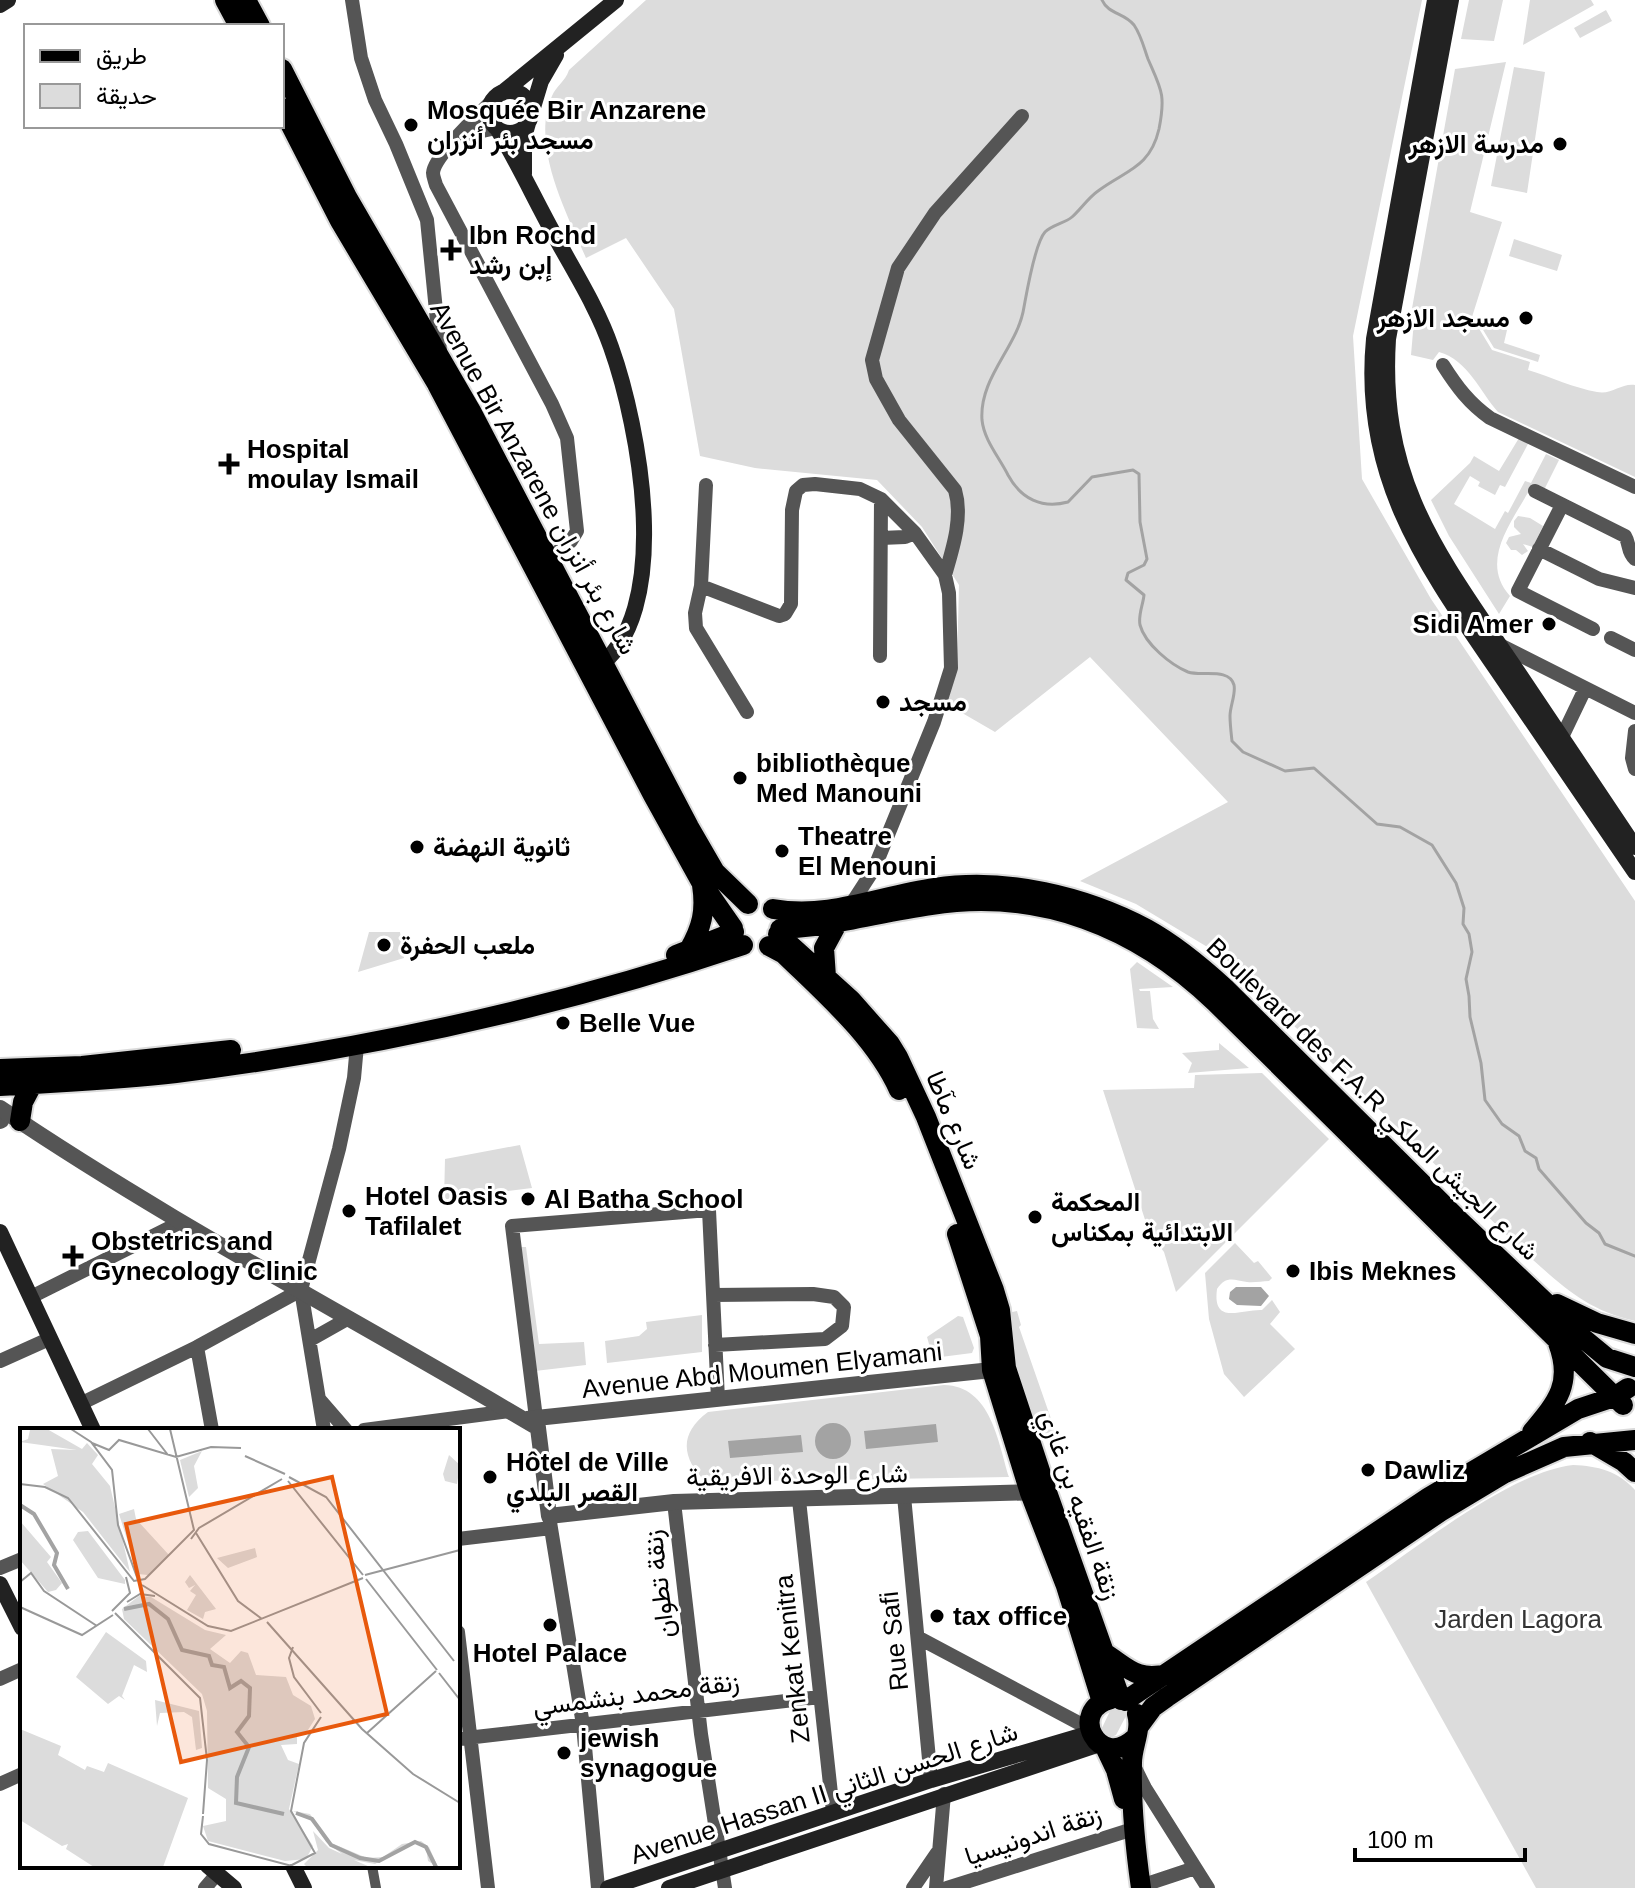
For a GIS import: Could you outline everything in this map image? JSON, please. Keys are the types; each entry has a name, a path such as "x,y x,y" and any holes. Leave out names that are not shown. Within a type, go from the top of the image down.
{"main road":[{"path":"0,5 8,0"},
{"path":"225,0 238,24"},
{"path":"246,0 259,24"},
{"path":"597,668 632,622 644,568 635,447 625,388 610,344 524,175 489,118 497,96 616,0"},
{"path":"1435,0 1375,325 1372,391 1381,452 1405,523 1434,576 1635,872"},
{"path":"1451,0 1388,339 1387,389 1394,441 1414,506 1447,567 1635,847"},
{"path":"524,175 524,137 529,119 541,81 561,47"},
{"name":"Avenue Bir Anzarene شارع بئر أنزران","path":"284,73 347,197 440,355 549,559 597,668 701,882 737,935"},
{"path":"497,96 521,94 529,104 529,119 518,132 505,133 497,129"},
{"name":"Avenue Bir Anzarene شارع بئر أنزران","path":"284,112 347,233 437,384 715,872 748,904"},
{"path":"689,950 705,915 701,882"},
{"name":"Boulevard des F.A.R شارع الجيش الملكي","path":"775,930 814,927 902,894 968,885 1028,889 1092,906 1147,929 1171,944 1225,988 1459,1220 1607,1358 1635,1367"},
{"name":"Boulevard des F.A.R شارع الجيش الملكي","path":"844,914 984,901 1034,905 1095,922 1140,942 1172,963 1205,991 1556,1339 1625,1392"},
{"path":"737,935 736,914 748,904 761,903 784,954 869,1041 891,1073 919,1135 965,1255 999,1369"},
{"path":"826,977 824,948 844,914"},
{"path":"737,935 756,949 775,930"},
{"name":"شارع مآطا","path":"775,930 826,977 890,1044 926,1117 994,1290 1000,1310 999,1369"},
{"path":"0,1069 137,1061 394,1028 598,979 737,935"},
{"path":"0,1086 176,1073 357,1045 506,1015 737,935"},
{"path":"4,1119 23,1102 32,1085"},
{"path":"0,1232 92,1428"},
{"path":"1539,1295 1597,1323 1635,1334"},
{"path":"1524,1442 1549,1412 1565,1379 1565,1362 1556,1339"},
{"name":"زنقة الفقيه بن غازي","path":"999,1369 1038,1492 1104,1655 1116,1701"},
{"path":"1097,1738 1122,1747 1136,1733 1153,1707 1167,1697 1440,1512 1537,1457 1590,1442 1635,1439 1623,1418 1625,1392 1578,1409 1429,1497 1168,1674 1093,1711 1097,1738 1116,1770 1133,1829"},
{"path":"1590,1442 1635,1472"},
{"path":"1038,1492 1066,1586 1116,1701 1136,1712 1132,1760 1133,1829 1141,1887"},
{"path":"0,1584 20,1624"},
{"path":"1104,1655 1142,1677 1168,1674"},
{"name":"Avenue Hassan II شارع الحسن الثاني","path":"608,1888 931,1780 1055,1744 1097,1738"},
{"name":"Avenue Hassan II شارع الحسن الثاني","path":"669,1888 944,1794 1059,1759 1097,1738"},
{"path":"294,1868 304,1888"},
{"path":"212,1870 234,1888"}],"street":[{"path":"352,0 361,58 375,100 427,220 440,355"},
{"path":"497,96 438,159 433,173 436,185 567,438 577,531 571,541 549,559"},
{"path":"844,914 874,869 934,722 951,668 951,623 945,575 958,520 959,502 955,490 899,420 876,379 872,360 898,268 935,213 1022,116"},
{"path":"460,136 497,129"},
{"path":"427,220 451,212"},
{"path":"1443,365 1460,392 1490,418 1635,487"},
{"path":"701,586 779,616 785,614 791,604 792,510 796,491 803,485 815,484 860,489 881,499 915,533 945,575"},
{"path":"706,485 696,628 747,712"},
{"path":"1535,491 1625,536 1635,559"},
{"path":"880,656 881,499"},
{"path":"1562,505 1518,591 1593,629"},
{"path":"881,538 905,537 915,533"},
{"path":"1539,549 1599,579 1635,588"},
{"path":"1611,638 1635,650"},
{"path":"1500,645 1635,713"},
{"path":"1562,737 1585,689"},
{"path":"1635,731 1632,758 1635,769"},
{"path":"874,869 887,890 902,894"},
{"path":"324,1428 301,1290 331,1180 354,1078 357,1045"},
{"path":"4,1119 49,1142 181,1222 527,1419"},
{"path":"598,1888 583,1725 550,1522 527,1419 512,1226 709,1210 718,1399"},
{"path":"31,1297 181,1222"},
{"path":"80,1404 197,1347 301,1290"},
{"path":"713,1295 813,1294 834,1297 844,1307 842,1326 825,1339 715,1345"},
{"path":"310,1340 349,1318"},
{"path":"0,1361 49,1339"},
{"path":"197,1347 212,1428"},
{"name":"Avenue Abd Moumen Elyamani","path":"527,1419 999,1369"},
{"path":"320,1400 344,1428"},
{"path":"394,1428 527,1419"},
{"name":"شارع الوحدة الافريقية","path":"550,1522 674,1502 1038,1492"},
{"name":"Rue Safi","path":"904,1496 931,1780"},
{"name":"Zenkat Kenitra","path":"799,1500 833,1812"},
{"name":"زنقة تطوان","path":"674,1502 698,1709 725,1888"},
{"path":"460,1539 550,1522"},
{"path":"0,1568 20,1560"},
{"path":"919,1638 1097,1738"},
{"path":"460,1668 464,1739 488,1888"},
{"path":"0,1679 20,1670"},
{"name":"زنقة محمد بنشمسي","path":"464,1739 820,1697"},
{"path":"1132,1760 1145,1788 1208,1888"},
{"path":"0,1784 20,1775"},
{"path":"936,1888 944,1794"},
{"name":"زنقة اندونيسيا","path":"947,1888 1133,1829"},
{"path":"915,1888 937,1853"},
{"path":"372,1868 376,1888"},
{"path":"1141,1887 1195,1868"},
{"path":"205,1888 212,1870"}],"green space":[{"path":"646,0 1422,0 1353,336 1362,479 1431,599 1635,901 1635,1321 1588,1303 1525,1253 1224,957 1136,904 1080,881 1228,802 1090,657 995,732 945,703 957,662 959,585 922,527 877,480 755,468 700,456 674,309 626,238 586,258 561,200 545,136 546,115 552,96 569,70"},
{"path":"1469,0 1503,0 1494,41 1461,39"},
{"path":"1530,0 1591,0 1594,5 1523,45"},
{"path":"1606,10 1612,21 1580,38 1574,28"},
{"path":"1506,62 1470,212 1502,222 1472,317 1492,350 1530,362 1528,370 1597,392 1635,385 1635,477 1498,412 1466,369 1449,356 1439,352 1433,360 1411,355 1411,314 1455,69"},
{"path":"1514,67 1545,72 1527,193 1491,186"},
{"path":"1514,239 1562,255 1557,271 1509,256"},
{"path":"1477,320 1507,330 1504,343 1540,355 1538,362 1494,348"},
{"path":"1519,438 1529,442 1505,487 1500,485 1495,495 1478,486 1480,482 1470,476 1454,504 1495,529 1505,511 1508,513 1525,481 1531,483 1546,454 1559,460 1544,490 1532,485 1503,539 1497,568 1510,596 1499,614 1449,536 1431,500 1474,456 1499,471"},
{"path":"1518,516 1530,518 1543,526 1533,547 1523,544 1528,551 1522,555 1511,550 1506,543 1509,537 1521,534 1514,527"},
{"name":"ملعب الحفرة","path":"369,932 400,932 404,958 358,972"},
{"path":"1137,962 1173,987 1139,989 1150,991 1153,1019 1159,1029 1137,1028 1130,969"},
{"path":"1219,1043 1249,1068 1188,1073 1192,1063 1182,1053 1219,1050"},
{"path":"1262,1073 1329,1139 1176,1292 1164,1252 1149,1232 1103,1090 1194,1088 1195,1075"},
{"path":"520,1145 532,1188 444,1201 445,1159"},
{"path":"1235,1243 1254,1263 1258,1261 1272,1278 1269,1281 1224,1282 1217,1289 1219,1308 1230,1313 1262,1310 1272,1300 1280,1312 1270,1324 1295,1349 1244,1397 1224,1374 1209,1319 1205,1273"},
{"path":"520,1247 526,1247 539,1344 584,1342 586,1365 535,1371"},
{"path":"1017,1311 1019,1327 1057,1436 1038,1440 1018,1383 1008,1313"},
{"path":"702,1315 702,1352 607,1363 605,1341 639,1336 647,1329 646,1322"},
{"path":"958,1316 963,1317 974,1348 972,1353 933,1358 927,1337"},
{"path":"944,1385 960,1388 982,1405 996,1433 1009,1477 706,1482 688,1456 688,1438 692,1429 708,1412"},
{"name":"Jarden Lagora","path":"1573,1465 1607,1471 1622,1478 1635,1490 1635,1888 1536,1888 1366,1582 1494,1496 1522,1481"},
{"path":"1116,1707 1123,1709 1126,1716 1116,1735 1109,1738 1102,1728 1110,1711"}],"shaded area":[{"path":"1236,1287 1261,1287 1269,1296 1261,1306 1237,1305 1229,1299 1230,1292"},
{"path":"833,1423 846,1428 851,1441 846,1454 833,1459 820,1454 815,1441 820,1428"},
{"path":"936,1424 938,1442 866,1449 864,1431"},
{"path":"801,1435 803,1452 730,1458 728,1441"}],"waterway":[{"path":"1102,0 1108,8 1130,21 1139,33 1161,92 1159,129 1150,152 1136,167 1098,191 1072,217 1045,232 1041,238 1020,322 986,390 982,420 986,434 1013,483 1026,496 1041,503 1068,502 1092,477 1133,470 1139,474 1140,522 1147,559 1144,565 1128,573 1126,580 1144,595 1140,625 1147,639 1167,659 1188,672 1221,674 1231,679 1234,685 1230,716 1232,741 1243,752 1285,771 1314,768 1377,824 1400,827 1432,845 1456,883 1464,908 1463,924 1469,934 1472,952 1466,979 1470,1017 1481,1063 1485,1100 1502,1124 1519,1136 1525,1151 1536,1158 1539,1169 1586,1223 1599,1233 1605,1244 1635,1256"}],"place":[{"name":"Mosquée Bir Anzarene مسجد بئر أنزران","path":"411,125"},
{"name":"مدرسة الازهر","path":"1560,144"},
{"name":"Ibn Rochd إبن رشد","path":"451,250"},
{"name":"مسجد الازهر","path":"1526,318"},
{"name":"Hospital moulay Ismail","path":"229,464"},
{"name":"Sidi Amer","path":"1549,624"},
{"name":"مسجد","path":"883,702"},
{"name":"bibliothèque Med Manouni","path":"740,778"},
{"name":"ثانوية النهضة","path":"417,847"},
{"name":"Theatre El Menouni","path":"782,851"},
{"name":"ملعب الحفرة","path":"384,945"},
{"name":"Belle Vue","path":"563,1023"},
{"name":"Al Batha School","path":"528,1199"},
{"name":"Hotel Oasis Tafilalet","path":"349,1211"},
{"name":"المحكمة الابتدائية بمكناس","path":"1035,1217"},
{"name":"Obstetrics and Gynecology Clinic","path":"73,1256"},
{"name":"Ibis Meknes","path":"1293,1271"},
{"name":"Dawliz","path":"1368,1470"},
{"name":"Hôtel de Ville القصر البلدي","path":"490,1477"},
{"name":"tax office","path":"937,1616"},
{"name":"Hotel Palace","path":"550,1625"},
{"name":"jewish synagogue","path":"564,1753"}]}
